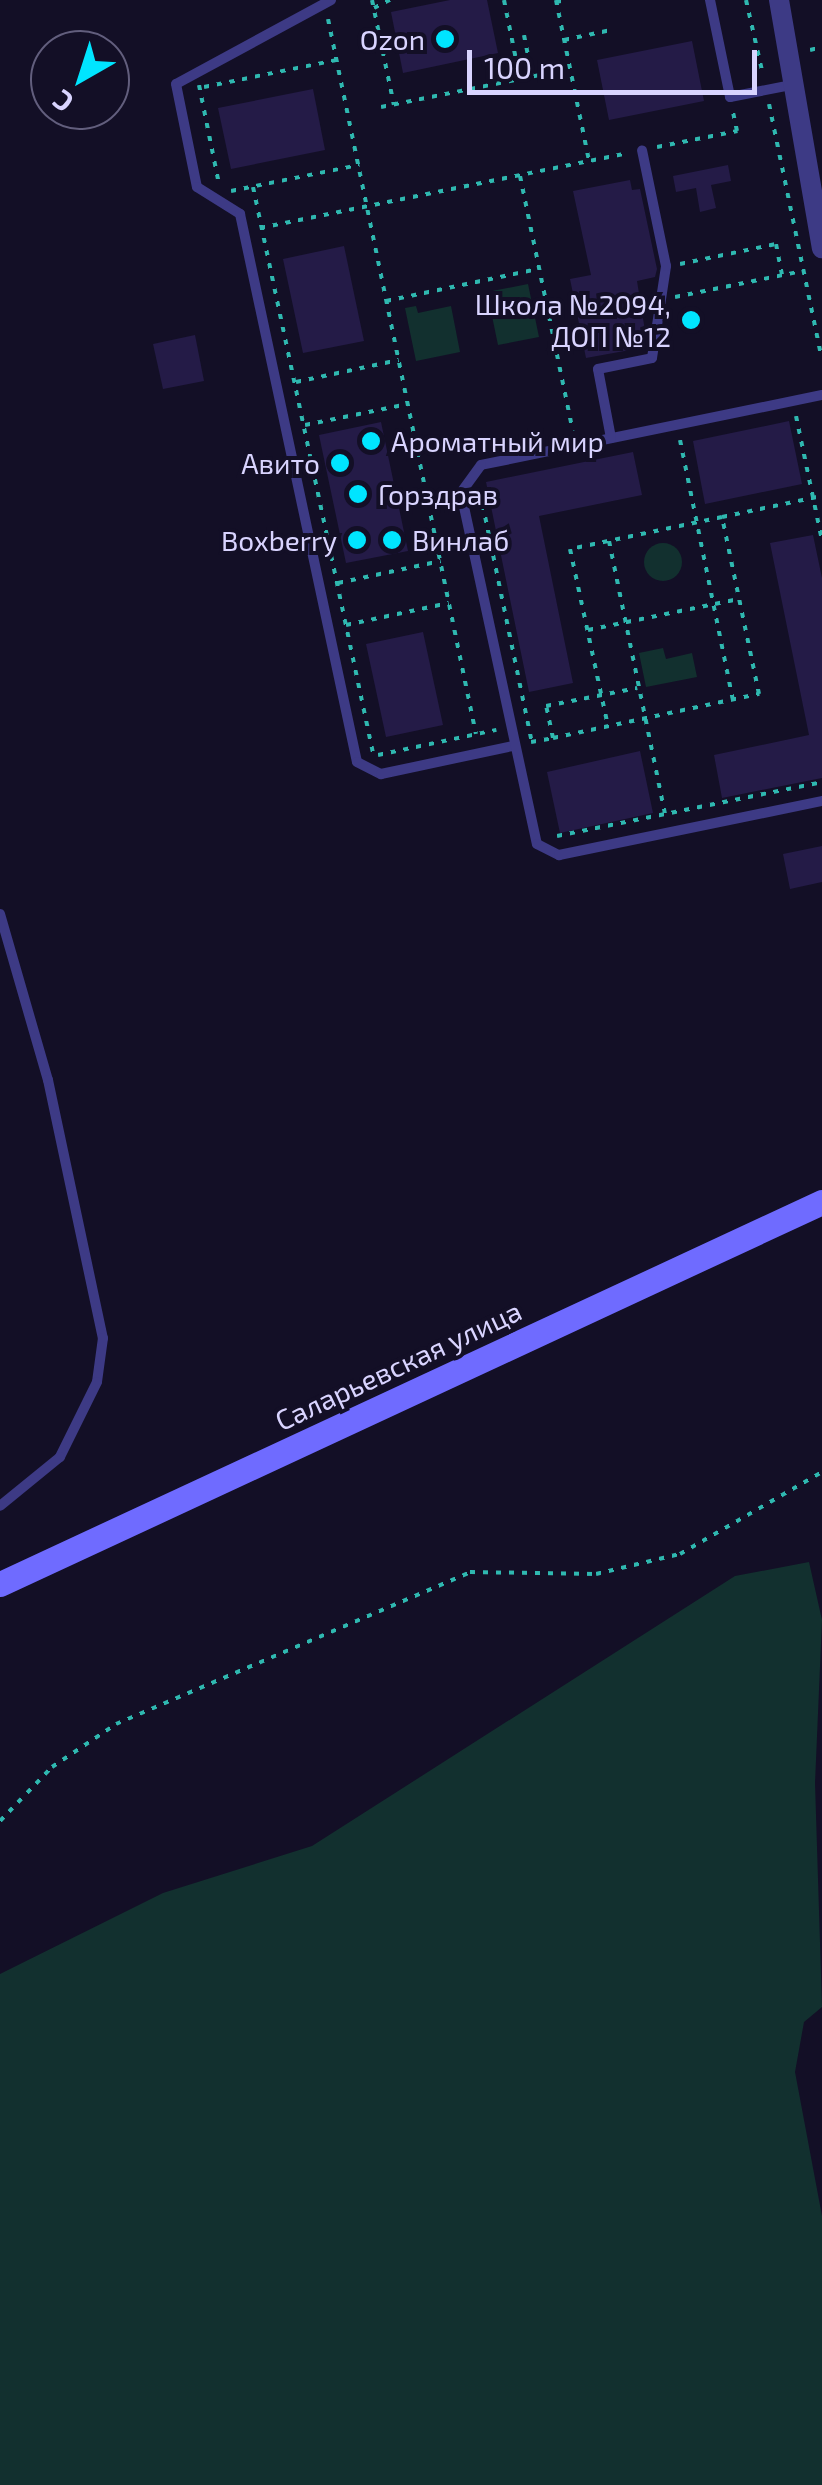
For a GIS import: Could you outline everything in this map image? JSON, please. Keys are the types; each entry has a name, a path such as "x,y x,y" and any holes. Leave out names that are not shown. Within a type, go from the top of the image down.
{"street":[{"path":"779,0 816,187 822,248"},
{"name":"Саларьевская улица","path":"0,1584 822,1202"}],"lane":[{"path":"710,0 730,97 796,84"},
{"path":"328,2 196,68 176,84 197,187 240,214 354,752 377,772 513,746"},
{"path":"611,438 598,369 652,358 666,266 642,150"},
{"path":"822,395 475,468 461,493 532,834 555,854 822,802"},
{"path":"0,914 53,1100 103,1338 97,1382 60,1458 0,1506"}],"path":[{"path":"372,0 394,105"},
{"path":"374,8 390,0"},
{"path":"504,0 520,79"},
{"path":"566,0 556,1 589,161"},
{"path":"746,0 822,359"},
{"path":"328,2 476,734"},
{"path":"564,40 611,30"},
{"path":"524,35 532,76"},
{"path":"810,50 822,48"},
{"path":"200,88 337,60"},
{"path":"196,68 222,193 359,165"},
{"path":"381,108 570,69"},
{"path":"244,232 736,131 730,97"},
{"path":"520,175 576,446"},
{"path":"253,186 377,772"},
{"path":"666,266 776,244 782,275"},
{"path":"386,301 539,269"},
{"path":"660,300 804,271"},
{"path":"814,321 822,320"},
{"path":"294,382 399,360"},
{"path":"304,426 408,404"},
{"path":"796,416 822,540"},
{"path":"680,440 734,700"},
{"path":"475,468 536,761"},
{"path":"608,726 570,549 822,496"},
{"path":"540,740 759,694 722,518"},
{"path":"609,541 666,814"},
{"path":"337,583 440,562"},
{"path":"588,630 739,599"},
{"path":"346,625 449,603"},
{"path":"553,738 546,706 639,687"},
{"path":"374,756 509,727"},
{"path":"555,854 552,837 822,782"},
{"path":"0,1821 52,1767 116,1724 470,1572 596,1574 680,1554 822,1472"}],"green space":[{"path":"528,284 539,337 498,345 487,292"},
{"path":"416,306 418,313 451,306 460,352 416,361 405,308"},
{"path":"663,543 676,549 682,562 676,575 663,581 650,575 644,562 650,549"},
{"path":"663,648 666,659 692,653 697,677 646,687 639,653"},
{"path":"809,1562 822,1620 815,1783 822,2007 804,2022 795,2072 822,2216 822,2485 0,2485 0,1974 163,1893 312,1846 735,1576"}],"building":[{"path":"450,0 487,0 498,53 403,73 391,12"},
{"path":"692,41 704,101 609,120 597,60"},
{"path":"313,89 325,150 231,169 218,108"},
{"path":"728,165 731,181 711,185 716,208 700,212 696,188 676,192 673,176"},
{"path":"630,180 632,190 640,189 657,269 655,277 637,281 646,337 641,348 586,358 570,279 591,275 573,191"},
{"path":"344,246 364,341 303,353 283,259"},
{"path":"195,335 204,381 163,389 153,344"},
{"path":"789,421 802,484 705,504 693,441"},
{"path":"381,422 408,551 346,563 319,435"},
{"path":"633,452 642,495 539,516 573,683 529,692 486,482"},
{"path":"813,535 822,578 822,778 722,798 714,755 809,735 770,543"},
{"path":"423,632 443,725 386,737 366,644"},
{"path":"640,751 653,813 560,833 547,772"},
{"path":"822,846 822,882 790,889 783,854"}],"place":[{"name":"Ozon","path":"445,39"},
{"name":"Школа №2094, ДОП №12","path":"691,320"},
{"name":"Ароматный мир","path":"371,441"},
{"name":"Авито","path":"340,463"},
{"name":"Горздрав","path":"358,494"},
{"name":"Boxberry","path":"357,540"},
{"name":"Винлаб","path":"392,540"}]}
